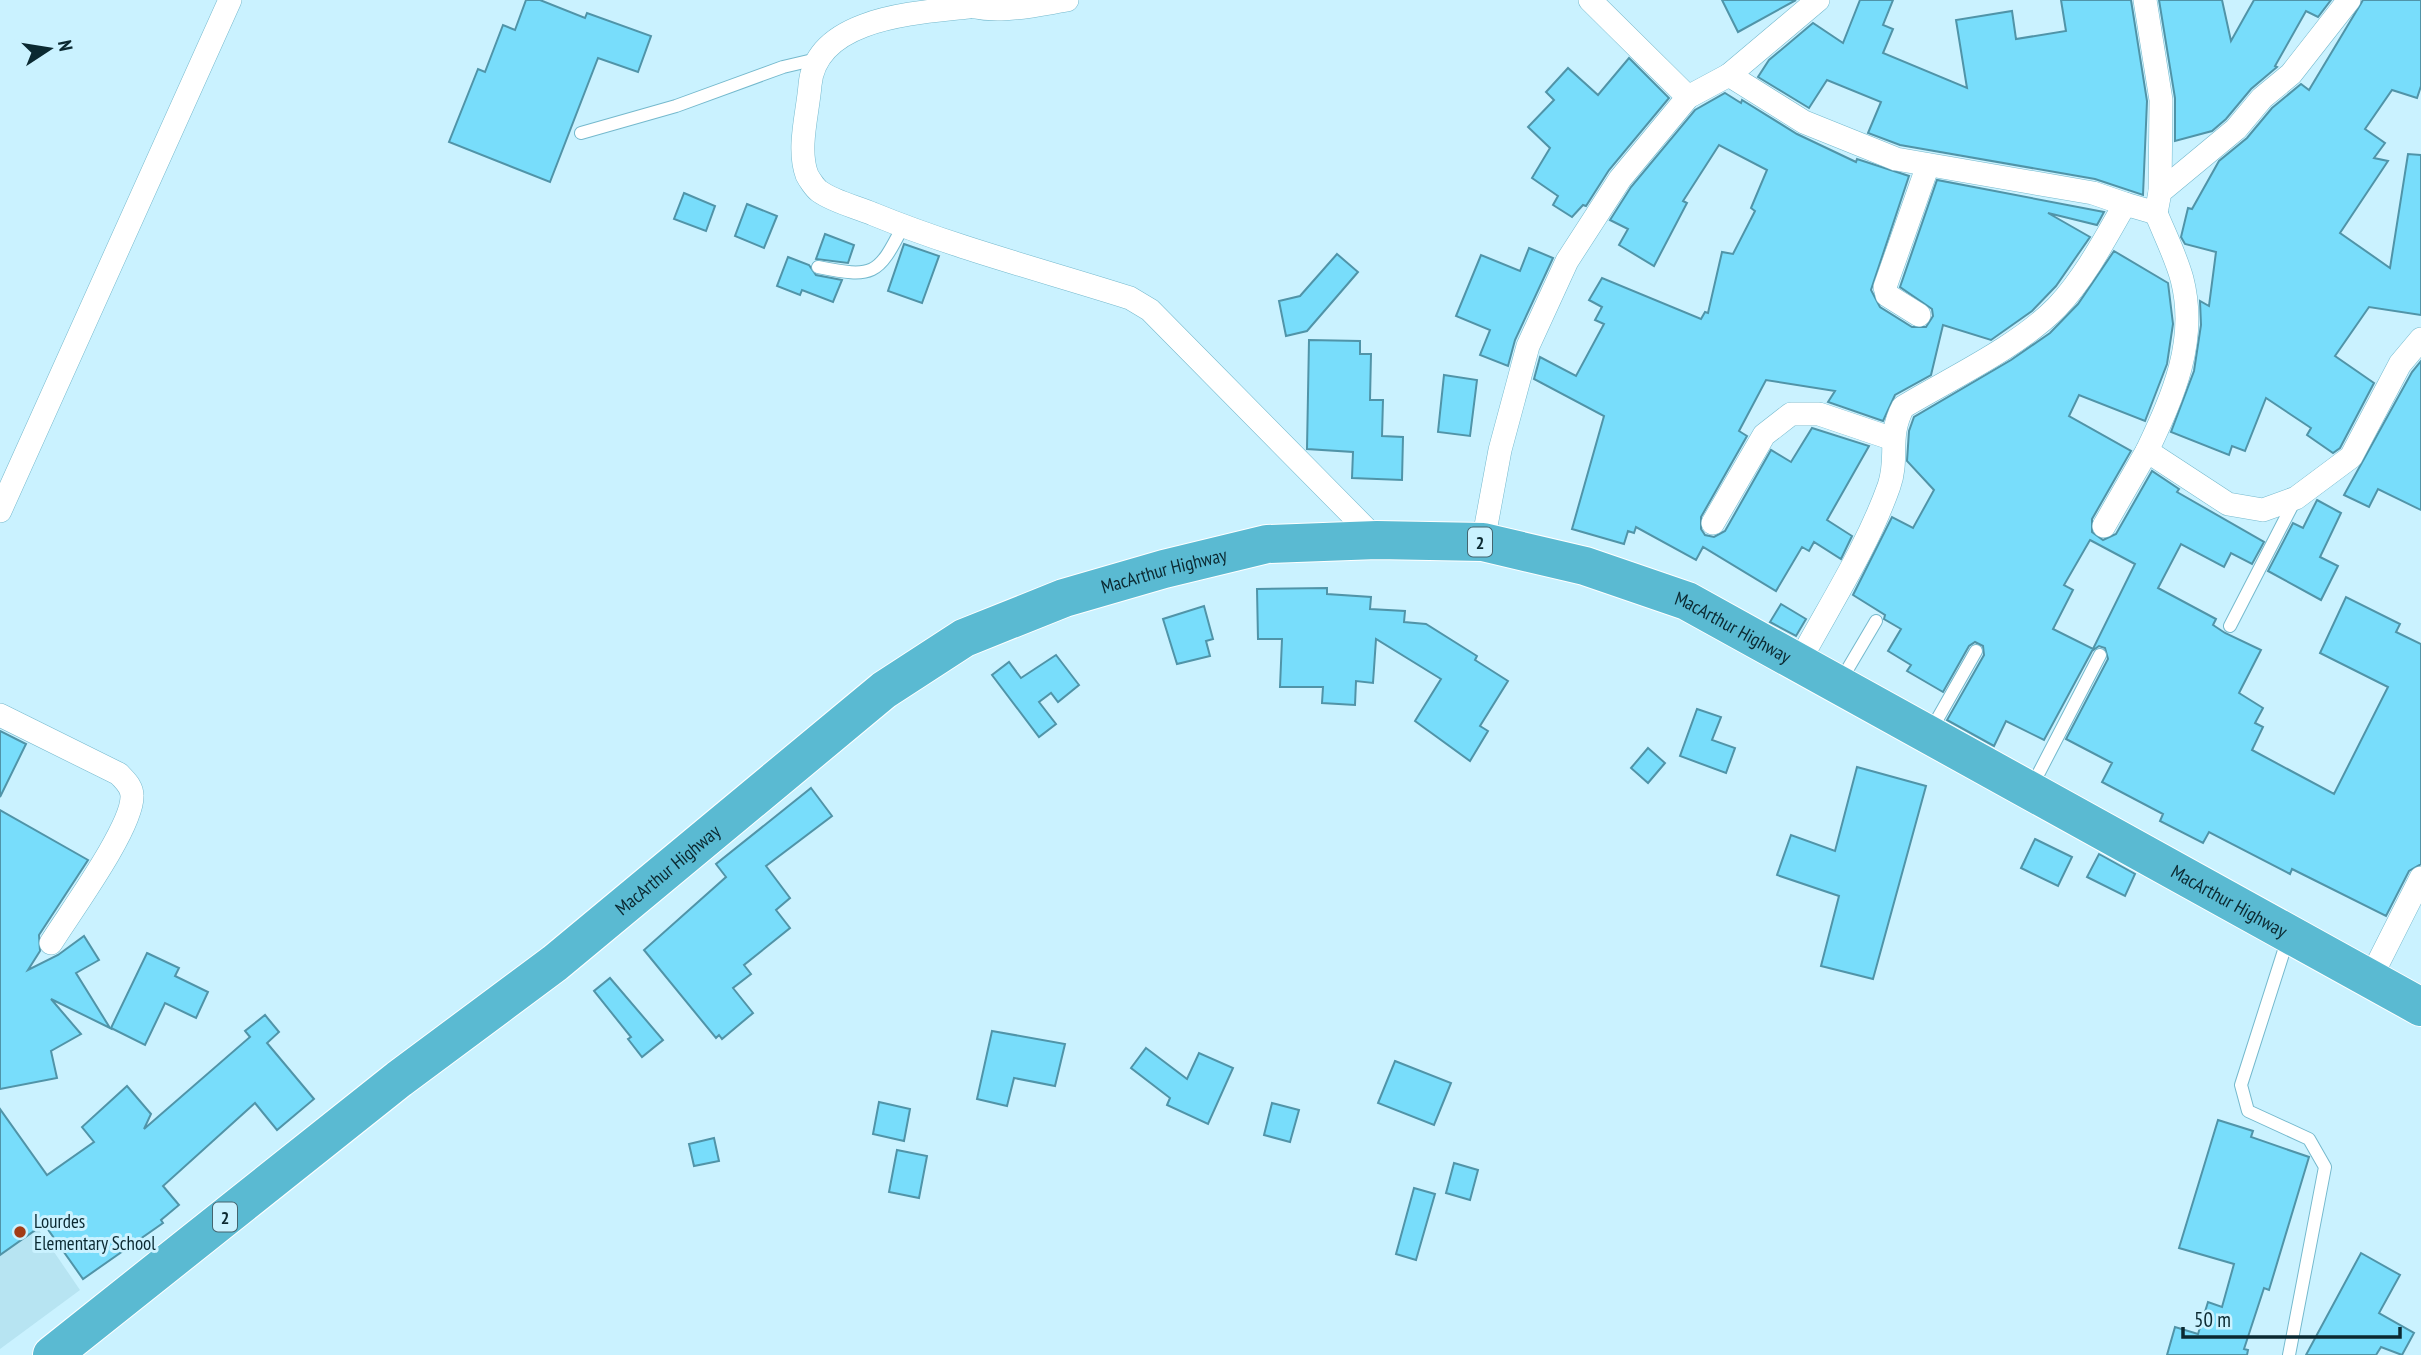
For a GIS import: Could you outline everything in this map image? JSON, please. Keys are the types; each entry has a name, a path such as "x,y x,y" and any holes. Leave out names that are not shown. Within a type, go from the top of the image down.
{"highway":[{"name":"MacArthur Highway","path":"52,1355 399,1079 555,963 884,690 964,638 1064,598 1164,569 1267,544 1377,540 1483,542 1585,566 1688,601 2421,1007"}],"street":[{"path":"0,511 230,0"},
{"path":"1067,0 1012,9 960,4 864,24 837,40 817,59 810,79 805,145 807,176 819,191 903,226 1130,298 1150,310 1377,540"},
{"path":"1590,0 1688,97"},
{"path":"1483,542 1500,450 1528,346 1567,261 1620,179 1688,97 1730,75 1818,0"},
{"path":"2104,526 2147,451 2175,391 2188,339 2182,280 2158,203 2161,100 2145,0"},
{"path":"1730,75 1804,122 1857,146 1928,165 2093,193 2125,204 2158,203 2236,130 2262,98 2291,74 2349,0"},
{"path":"1919,315 1887,295 1885,287 1928,165"},
{"path":"1798,664 1867,536 1890,482 1894,425 1903,407 2016,338 2056,307 2096,257 2125,204"},
{"path":"2147,451 2228,504 2263,510 2296,498 2351,457 2400,364 2421,339"},
{"path":"1713,523 1764,435 1791,414 1819,414 1893,439"},
{"path":"0,715 119,774 129,784 132,797 128,815 96,873 51,943"},
{"path":"2370,979 2421,878"}],"lane":[{"path":"580,133 676,106 783,67 817,59"},
{"path":"818,267 856,274 872,271 887,258 903,226"},
{"path":"2230,626 2296,498"},
{"path":"1838,686 1876,621"},
{"path":"1928,736 1976,651"},
{"path":"2029,791 2100,655"},
{"path":"2289,934 2241,1085 2248,1111 2309,1139 2325,1167 2289,1355"}],"shaded area":[{"name":"Lourdes Elementary School","path":"0,1173 80,1290 0,1349"}],"building":[{"path":"526,0 540,0 585,18 587,13 651,36 638,72 598,58 550,182 449,142 478,69 485,72 503,25 515,30"},
{"path":"1722,0 1796,0 1738,32"},
{"path":"1860,0 1893,0 1883,25 1893,29 1883,53 1967,88 1956,20 2012,11 2016,39 2066,31 2061,0 2131,0 2147,101 2143,195 2095,179 1900,145 1868,133 1881,102 1827,80 1809,108 1758,77 1769,60 1813,23 1843,43"},
{"path":"2159,0 2222,0 2231,41 2254,0 2331,0 2318,17 2306,11 2275,66 2277,67 2251,89 2226,119 2212,131 2175,141 2175,98"},
{"path":"2363,0 2421,0 2421,86 2417,98 2392,90 2365,129 2385,143 2374,158 2388,161 2340,233 2390,268 2408,154 2421,155 2421,315 2369,307 2335,356 2374,383 2340,448 2333,453 2307,435 2311,428 2266,398 2245,451 2232,446 2229,455 2171,432 2194,371 2201,325 2200,301 2209,306 2216,252 2185,244 2181,237 2188,208 2192,209 2219,161 2247,138 2272,108 2301,84 2309,90"},
{"path":"1629,58 1669,98 1609,170 1586,206 1583,205 1572,217 1553,205 1558,196 1532,178 1550,148 1528,127 1554,100 1546,92 1568,68 1598,95"},
{"path":"1725,93 1741,103 1742,100 1797,134 1856,162 1857,159 1909,176 1871,290 1880,307 1912,327 1926,327 1933,316 1932,309 1900,287 1937,180 2104,212 2097,225 2048,213 2090,237 2056,286 2032,311 1991,340 1943,325 1931,375 1895,395 1883,421 1828,402 1835,391 1766,380 1739,431 1747,436 1701,517 1701,529 1705,535 1714,537 1725,531 1771,450 1791,462 1812,428 1869,446 1827,520 1852,536 1841,559 1814,542 1809,551 1802,547 1776,591 1703,547 1696,560 1636,527 1634,533 1628,531 1624,544 1572,529 1604,416 1534,379 1540,357 1576,376 1604,324 1595,320 1602,307 1589,300 1602,278 1701,319 1705,312 1708,313 1722,252 1733,254 1755,211 1751,208 1767,170 1719,145 1683,201 1687,203 1654,266 1619,245 1628,229 1610,220 1631,187 1695,110"},
{"path":"684,193 715,206 706,231 674,219"},
{"path":"747,204 777,216 764,248 735,236"},
{"path":"825,234 854,245 848,263 816,259"},
{"path":"904,244 939,256 922,303 888,291"},
{"path":"1529,248 1553,258 1515,340 1508,366 1480,355 1490,330 1456,316 1481,255 1520,271"},
{"path":"2114,251 2168,283 2173,324 2167,364 2145,421 2079,395 2069,416 2131,451 2092,519 2092,532 2103,540 2116,534 2152,471 2179,489 2177,492 2264,542 2252,564 2231,553 2224,567 2181,544 2158,588 2216,619 2213,625 2225,633 2261,650 2239,693 2263,708 2255,723 2263,727 2252,750 2334,794 2388,687 2320,653 2346,597 2400,624 2396,632 2421,644 2421,864 2409,871 2386,916 2292,869 2290,874 2209,832 2203,843 2160,821 2163,814 2102,782 2112,763 2066,739 2108,659 2105,648 2099,646 2092,651 2044,740 2006,721 1994,746 1947,720 1984,655 1983,646 1975,642 1969,646 1943,692 1907,671 1911,665 1888,651 1901,629 1884,619 1885,615 1853,595 1892,517 1913,528 1934,490 1907,461 1909,431 1914,417 2011,360 2050,333 2078,304","holes":["2090,540 2135,564 2093,649 2053,629 2073,590 2064,585"]},
{"path":"1337,254 1358,272 1307,331 1286,336 1279,301 1300,296"},
{"path":"788,257 809,265 816,275 842,280 833,302 802,290 800,295 777,286"},
{"path":"1309,340 1360,341 1360,354 1371,354 1370,400 1383,400 1382,436 1403,437 1402,480 1352,478 1353,452 1307,449"},
{"path":"2421,361 2421,510 2378,489 2369,507 2344,495 2412,372"},
{"path":"1444,375 1477,380 1470,436 1438,432"},
{"path":"2317,500 2341,513 2320,557 2338,566 2321,600 2268,571 2293,523 2303,528"},
{"path":"1327,588 1327,594 1371,597 1370,609 1405,611 1404,622 1426,624 1477,656 1475,660 1508,681 1480,726 1488,731 1470,761 1415,721 1441,679 1376,639 1373,683 1356,681 1355,705 1322,703 1323,687 1280,687 1282,639 1258,639 1257,589"},
{"path":"1781,604 1806,619 1796,636 1770,622"},
{"path":"1204,606 1213,639 1206,641 1210,656 1177,664 1163,619"},
{"path":"1056,655 1079,685 1058,702 1051,693 1039,702 1056,724 1039,737 992,675 1009,662 1021,678"},
{"path":"1697,709 1721,717 1712,740 1735,748 1726,773 1680,756"},
{"path":"0,731 26,744 0,797"},
{"path":"1648,748 1665,763 1648,783 1631,768"},
{"path":"1857,767 1926,786 1873,979 1821,966 1839,896 1777,875 1791,835 1835,851"},
{"path":"811,788 832,816 766,866 790,898 776,910 790,928 744,965 751,974 733,988 753,1013 722,1039 719,1035 716,1038 644,950 726,877 716,864"},
{"path":"0,810 88,860 39,935 40,951 28,970 58,955 84,936 99,960 76,973 110,1028 51,999 81,1034 51,1051 57,1078 0,1089"},
{"path":"2035,839 2072,857 2058,886 2021,868"},
{"path":"2099,854 2135,874 2125,896 2087,877"},
{"path":"147,953 179,968 175,976 208,992 196,1018 165,1003 145,1045 111,1028"},
{"path":"610,978 663,1040 642,1057 628,1039 631,1037 594,991"},
{"path":"265,1015 279,1032 267,1043 314,1099 277,1130 255,1103 163,1186 179,1205 161,1220 163,1223 83,1279 44,1224 0,1255 0,1109 47,1175 94,1142 82,1127 127,1086 151,1114 144,1129 250,1037 245,1031"},
{"path":"992,1031 1065,1044 1055,1086 1014,1078 1007,1106 977,1099"},
{"path":"1146,1048 1187,1079 1199,1053 1233,1068 1208,1124 1167,1105 1170,1098 1131,1068"},
{"path":"1395,1061 1451,1083 1434,1125 1378,1103"},
{"path":"879,1102 910,1109 904,1141 873,1134"},
{"path":"1272,1103 1299,1110 1290,1142 1264,1135"},
{"path":"2218,1120 2253,1131 2251,1137 2309,1157 2269,1290 2264,1288 2244,1349 2248,1350 2247,1355 2167,1355 2175,1327 2198,1334 2208,1302 2222,1307 2234,1264 2179,1248"},
{"path":"714,1138 719,1161 694,1166 689,1144"},
{"path":"897,1150 927,1156 919,1198 889,1192"},
{"path":"1454,1163 1478,1170 1470,1200 1446,1193"},
{"path":"1414,1188 1435,1194 1416,1260 1396,1254"},
{"path":"2361,1253 2400,1275 2379,1313 2414,1333 2402,1355 2381,1347 2376,1355 2306,1355"}],"place":[{"name":"Lourdes Elementary School","path":"20,1232"}]}
